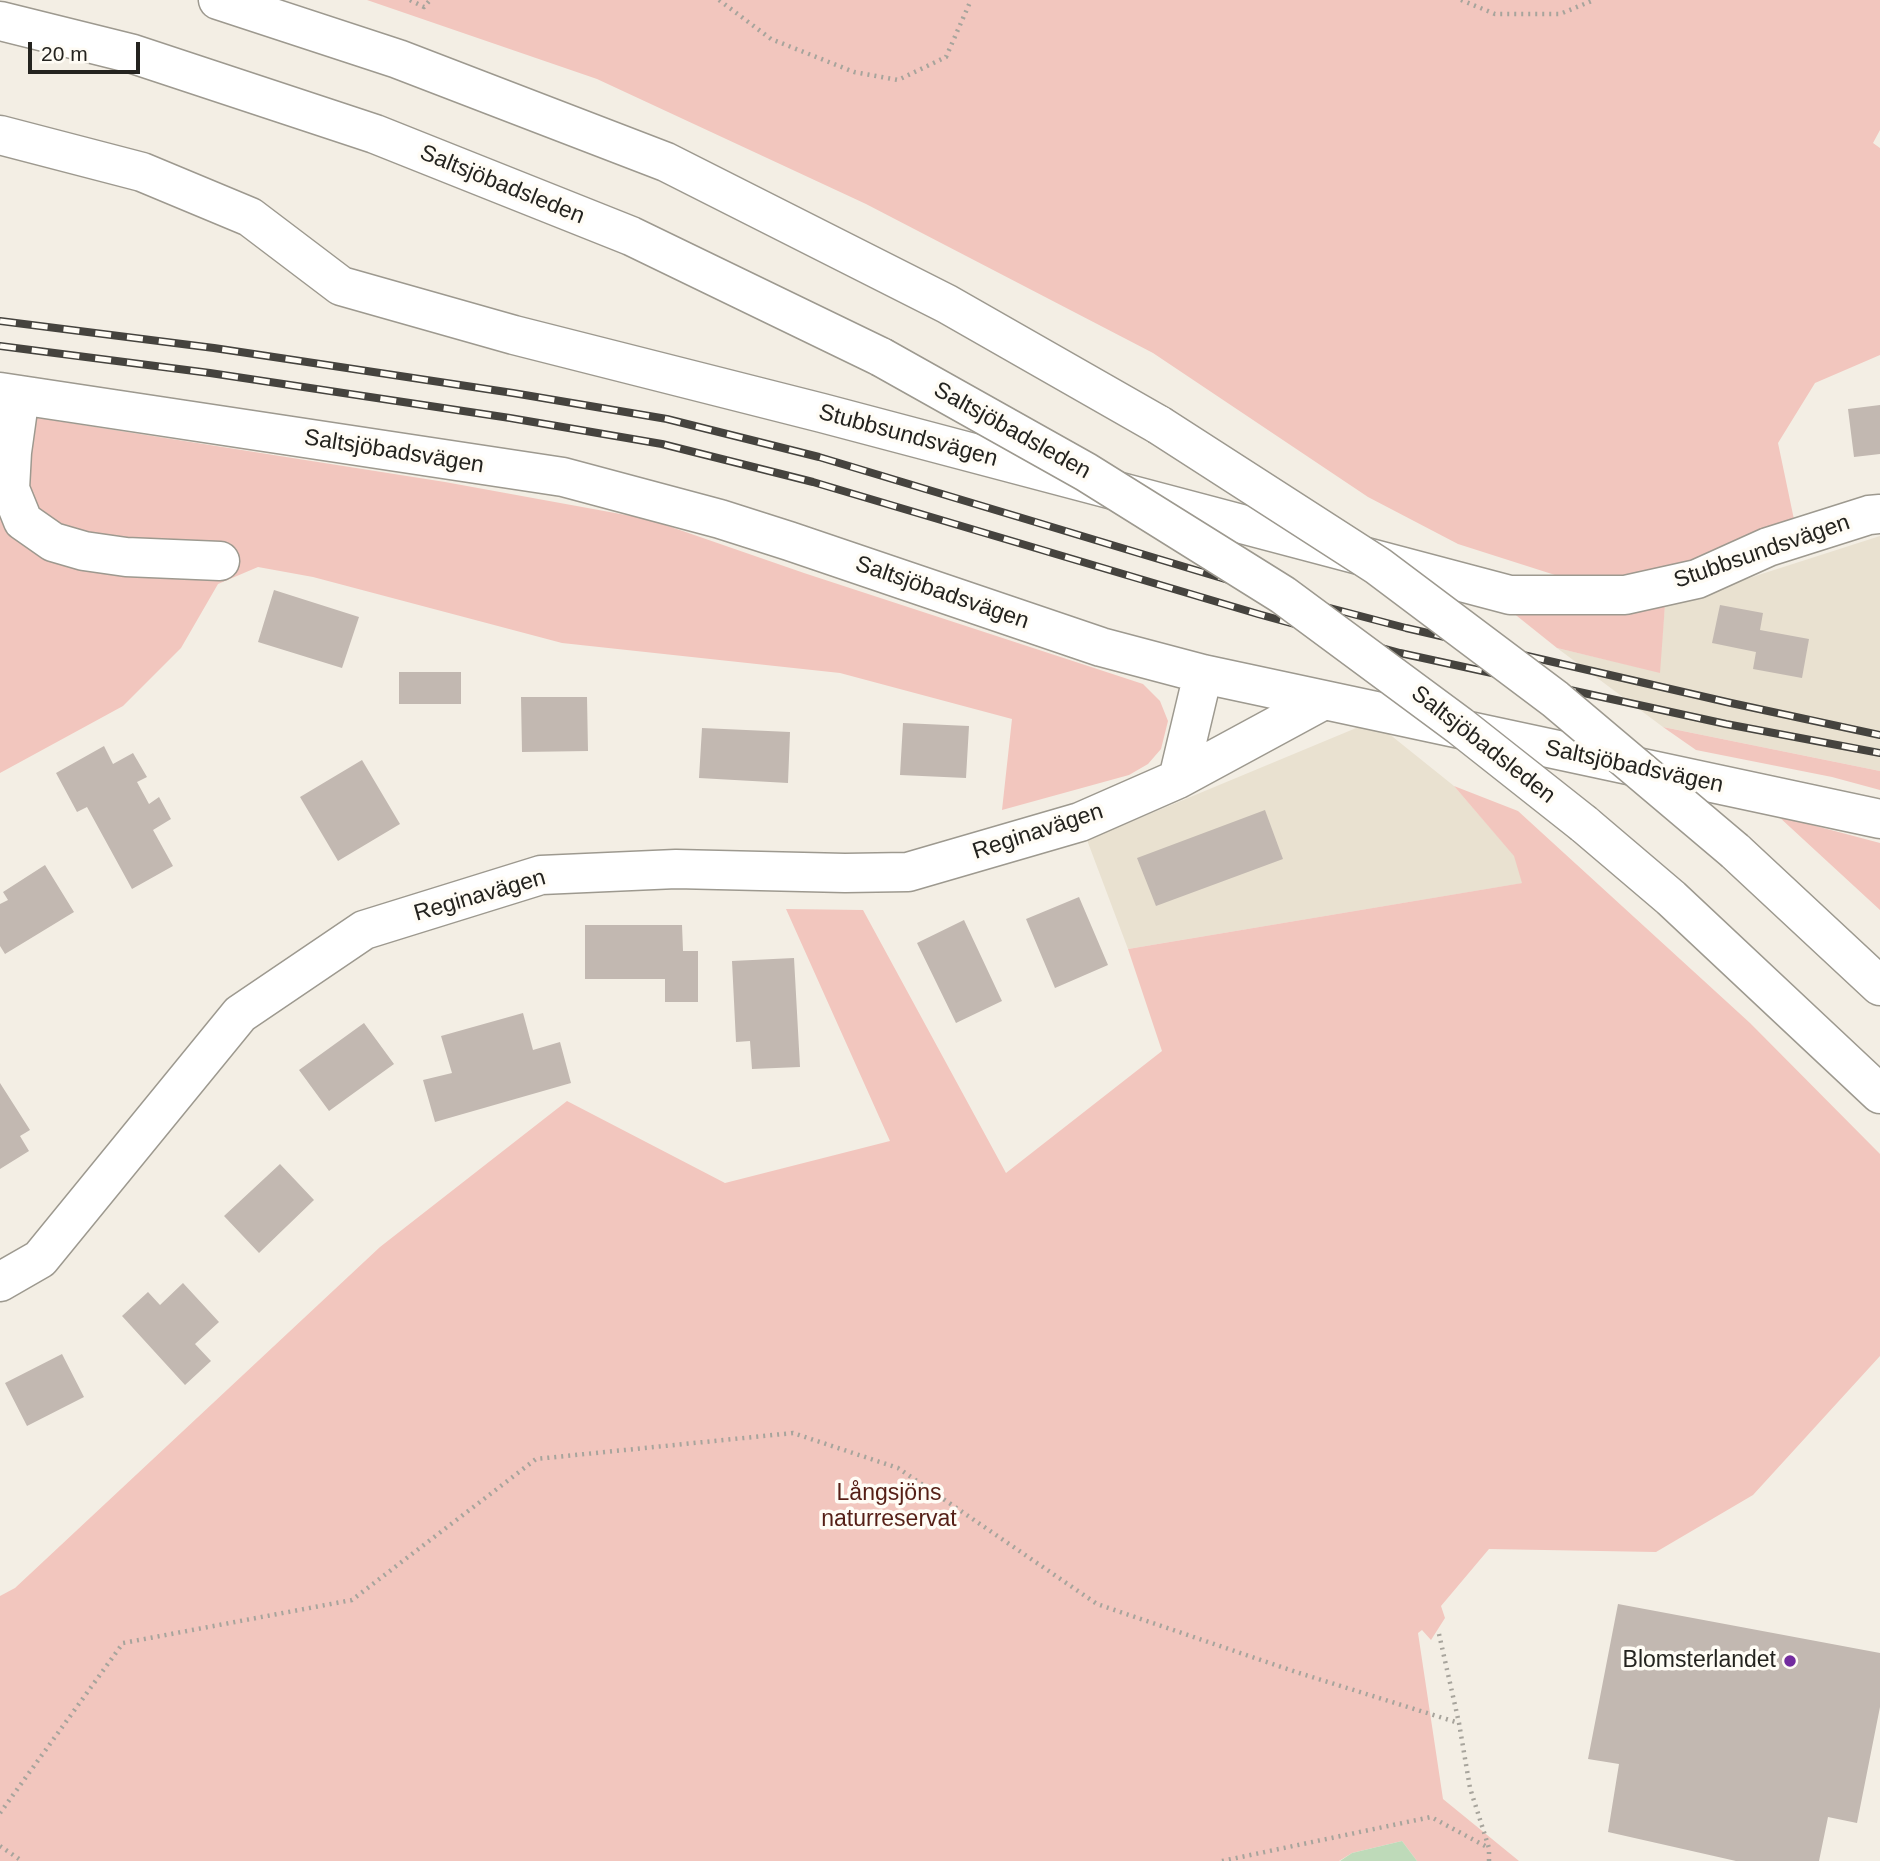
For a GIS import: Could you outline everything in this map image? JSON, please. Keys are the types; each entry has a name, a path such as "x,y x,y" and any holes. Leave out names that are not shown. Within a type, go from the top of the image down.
{"main road":[{"path":"218,0 398,59 666,162 947,304 1159,425 1389,574 1555,699 1735,851 1880,986"},
{"name":"Saltsjöbadsleden","path":"0,21 133,54 375,134 631,236 881,357 1086,472 1283,595 1460,726 1584,824 1671,898 1880,1094"},
{"name":"Stubbsundsvägen","path":"0,135 142,172 250,218 341,286 514,335 849,420 1510,595 1625,595 1697,579 1768,547 1869,514 1880,514"},
{"path":"10,394 10,489 23,521 53,542 84,551 126,557 220,561"},
{"name":"Saltsjöbadsvägen","path":"10,394 563,477 732,523 1101,647 1203,674 1880,819"},
{"path":"1178,779 1203,674"},
{"name":"Reginavägen","path":"0,1282 40,1259 240,1014 364,930 541,875 676,869 908,872 1080,822 1178,779 1322,701"}],"path":[{"path":"410,0 424,7 430,0"},
{"path":"719,0 771,39 854,72 898,80 946,57 971,0"},
{"path":"1461,0 1495,14 1560,14 1594,0"},
{"path":"0,1813 123,1643 352,1600 536,1459 793,1433 898,1468 1097,1604 1296,1672 1459,1723"},
{"path":"1439,1634 1470,1788 1489,1848 1489,1861"},
{"path":"1222,1861 1431,1817 1489,1848"},
{"path":"0,1846 22,1861"}],"shaded area":[{"path":"1880,536 1880,771 1663,727 1557,648 1659,672 1665,605"},
{"path":"1373,721 1454,786 1515,856 1523,883 1128,949 1087,840"},
{"path":"1402,1841 1417,1861 1340,1861 1352,1853"}],"green space":[{"path":"367,0 1880,0 1880,130 1873,143 1880,148 1880,355 1815,383 1778,443 1796,529 1684,576 1577,582 1458,544 1368,497 1153,353 866,204 597,79"},
{"path":"0,412 445,482 648,519 1143,684 1160,701 1168,721 1161,749 1148,764 1129,775 1002,810 1012,719 840,673 562,643 313,577 258,567 218,584 181,648 123,706 0,773"},
{"path":"1665,605 1660,673 1557,648 1512,612"},
{"path":"1663,727 1880,771 1880,790 1832,777 1696,750"},
{"name":"Långsjöns naturreservat","path":"1454,786 1518,811 1750,1023 1880,1154 1880,1356 1753,1495 1656,1552 1489,1549 1441,1606 1445,1618 1431,1640 1422,1630 1418,1633 1443,1799 1519,1861 1417,1861 1402,1841 1352,1853 1339,1861 0,1861 0,1596 15,1588 380,1247 567,1101 725,1183 890,1141 786,909 863,910 1006,1173 1162,1051 1128,949 1522,883 1514,856"},
{"path":"1778,816 1880,843 1880,910"}],"building":[{"path":"1880,405 1880,454 1854,457 1848,409"},
{"path":"274,590 359,617 342,668 258,642"},
{"path":"1720,605 1763,613 1760,630 1809,639 1802,678 1753,669 1756,652 1712,643"},
{"path":"399,672 461,672 461,704 399,704"},
{"path":"521,697 587,697 588,751 522,752"},
{"path":"903,723 969,726 966,778 900,775"},
{"path":"702,728 790,732 788,783 699,778"},
{"path":"104,746 113,764 133,753 147,777 137,782 149,804 159,797 171,819 153,830 173,866 132,889 87,807 77,812 56,773"},
{"path":"362,760 400,824 338,861 300,797"},
{"path":"1265,810 1283,859 1156,906 1137,858"},
{"path":"45,865 74,912 5,954 0,946 0,904 8,900 3,892"},
{"path":"1079,897 1108,965 1055,988 1026,919"},
{"path":"964,920 1002,1001 956,1023 917,943"},
{"path":"585,925 682,925 683,951 698,951 698,1002 665,1002 665,979 585,979"},
{"path":"794,958 800,1067 752,1069 750,1041 736,1042 732,961"},
{"path":"523,1013 533,1050 560,1042 571,1083 435,1122 423,1080 452,1073 441,1036"},
{"path":"364,1023 394,1064 329,1111 299,1070"},
{"path":"0,1083 30,1130 20,1136 29,1151 0,1169"},
{"path":"280,1164 314,1200 259,1253 224,1216"},
{"path":"183,1283 219,1322 195,1344 211,1361 185,1385 122,1316 148,1292 160,1305"},
{"path":"62,1354 84,1397 27,1426 5,1383"},
{"path":"1618,1604 1880,1653 1880,1707 1857,1823 1828,1817 1819,1861 1736,1861 1608,1832 1619,1764 1588,1759"}],"railway":[{"path":"0,321 214,348 667,419 819,457 1265,591 1406,628 1880,735"},
{"path":"0,346 210,373 662,444 813,482 1258,614 1400,653 1726,724 1880,753"}],"place":[{"name":"Blomsterlandet","path":"1790,1661"}]}
